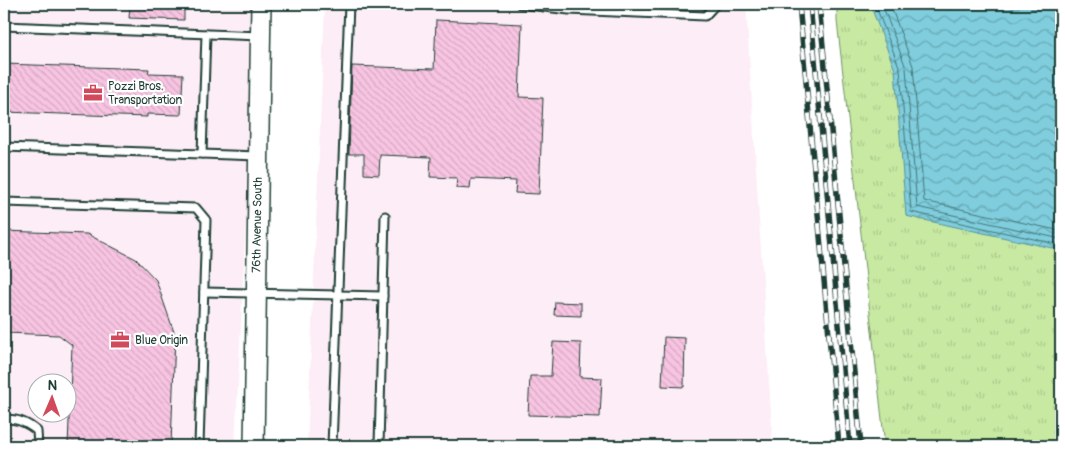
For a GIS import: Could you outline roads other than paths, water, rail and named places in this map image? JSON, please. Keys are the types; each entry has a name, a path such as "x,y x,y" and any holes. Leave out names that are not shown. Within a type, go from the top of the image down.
{"street":[{"name":"76th Avenue South","path":"254,446 261,4"}],"lane":[{"path":"332,446 349,4"},
{"path":"520,4 569,10 705,16 716,4"},
{"path":"4,26 261,36"},
{"path":"202,154 206,34"},
{"path":"4,146 258,156"},
{"path":"4,202 196,208 206,220 199,446"},
{"path":"379,446 385,216"},
{"path":"204,292 383,296"},
{"path":"4,419 16,419 37,431 38,446"}],"water":[{"path":"870,4 1061,4 1061,250 906,216 895,70"}],"railway":[{"path":"799,4 839,446"},
{"path":"810,4 850,446"},
{"path":"819,4 861,446"}],"place":[{"name":"Pozzi Bros. Transportation","path":"93,93"},
{"name":"Blue Origin","path":"120,340"}]}
